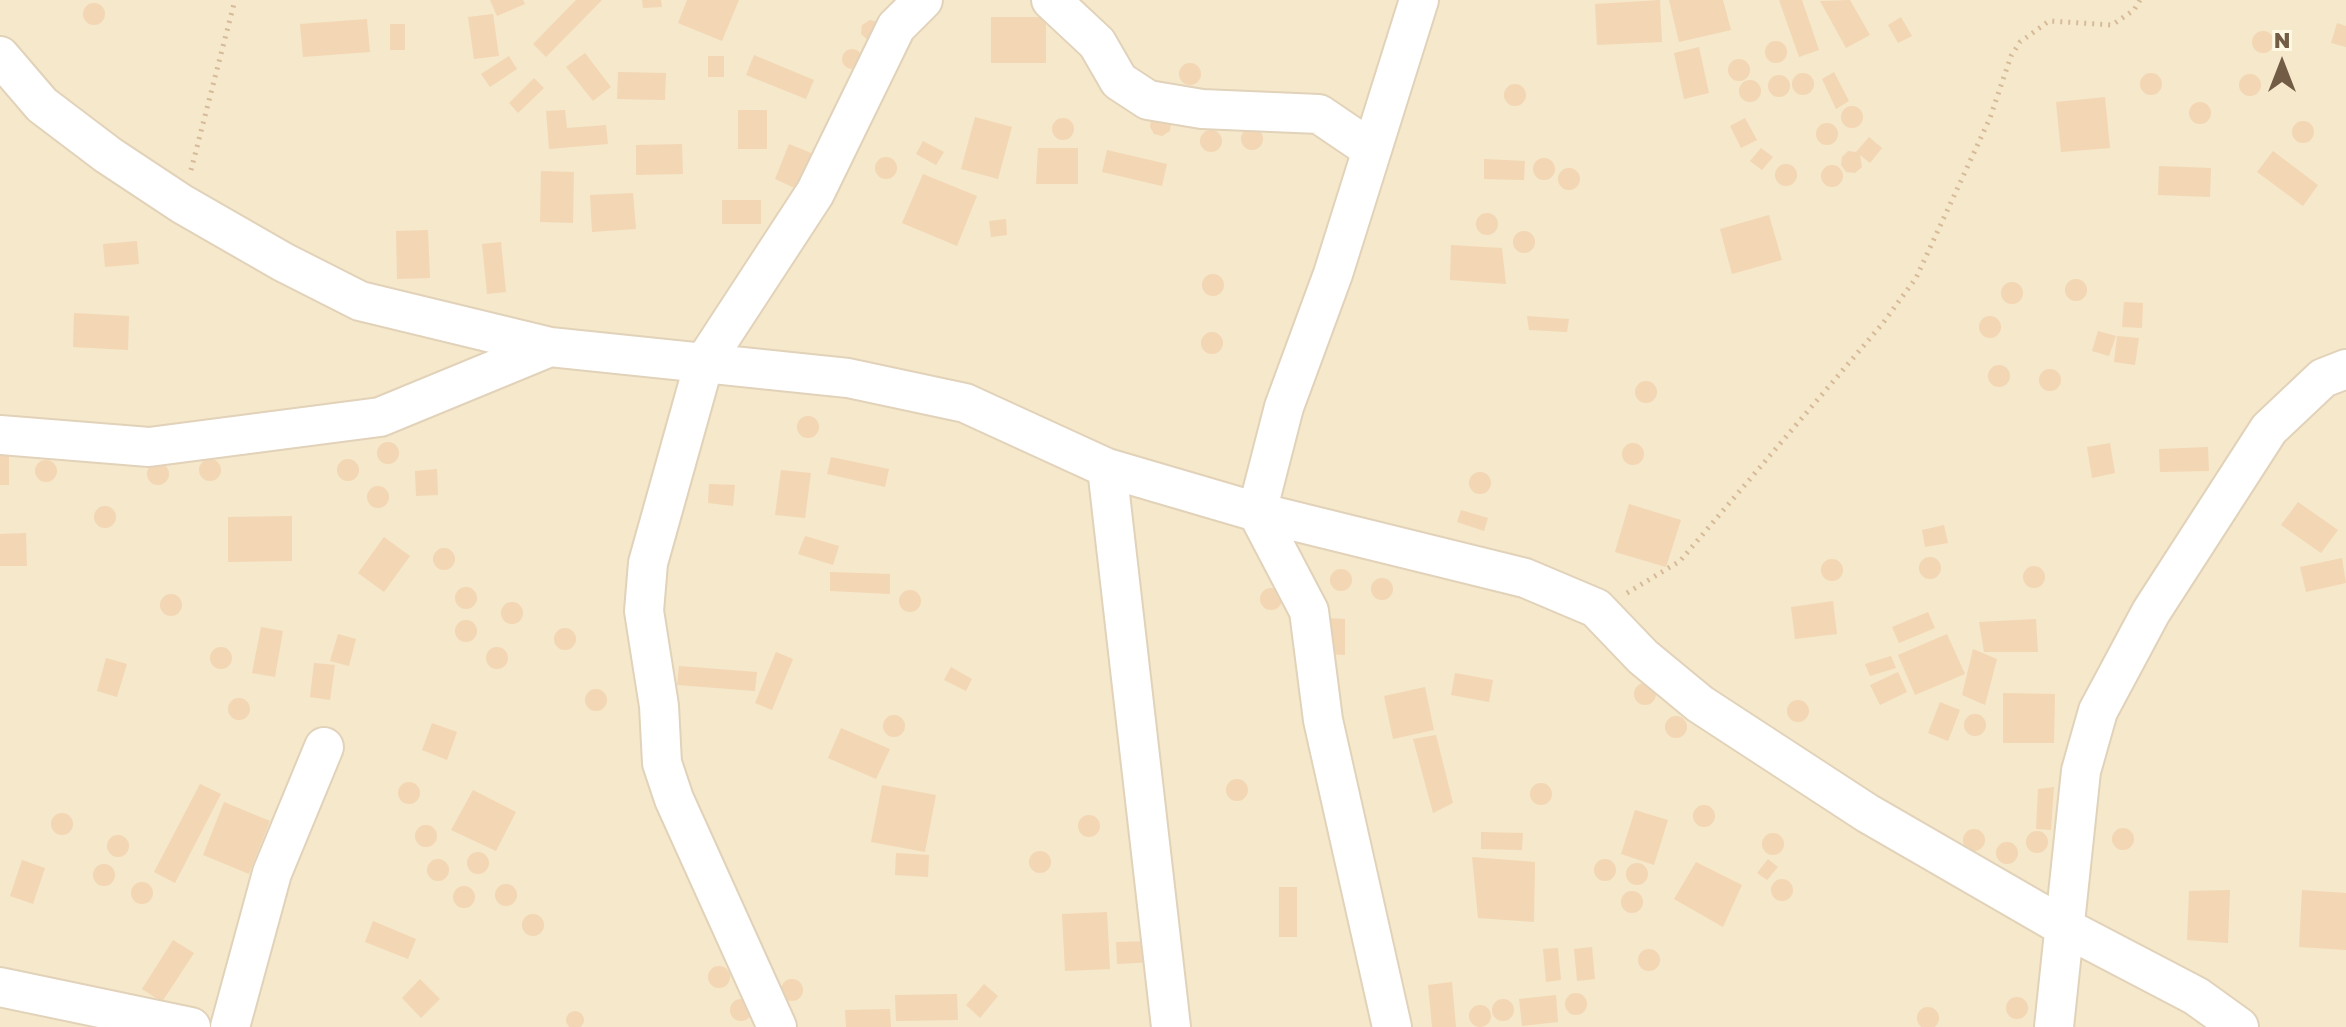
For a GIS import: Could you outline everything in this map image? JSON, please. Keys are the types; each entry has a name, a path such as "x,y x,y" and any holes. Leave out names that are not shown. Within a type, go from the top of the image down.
{"street":[{"path":"777,1027 674,799 662,763 661,717 644,611 648,563 704,363 815,193 896,27 923,0"},
{"path":"1051,0 1097,43 1119,81 1148,100 1202,109 1319,114 1372,150"},
{"path":"1392,1027 1323,720 1309,611 1257,512 1284,407 1333,274 1419,0"},
{"path":"0,56 42,105 182,204 360,301 550,347 848,378 965,403 1107,468 1257,512 1473,563 1525,578 1596,608 1643,657 1700,704 1867,813 2066,928 2196,996 2239,1027"},
{"path":"0,435 149,447 380,417 550,347"},
{"path":"2054,1027 2081,771 2098,711 2151,612 2269,429 2323,378 2346,369"},
{"path":"1107,468 1171,1027"},
{"path":"230,1027 272,873 324,747"},
{"path":"0,987 191,1027"}],"path":[{"path":"182,204 235,0"},
{"path":"1596,608 1652,581 1680,561 1883,323 1916,278 1990,118 2011,56 2020,42 2049,21 2112,25 2134,10 2140,0"}],"shaded area":[{"path":"0,0 2346,0 2346,1027 0,1027"}],"building":[{"path":"490,0 523,0 525,4 497,16"},
{"path":"576,0 602,0 546,57 533,44"},
{"path":"642,0 661,0 662,7 643,8"},
{"path":"687,0 739,0 722,41 678,23"},
{"path":"1660,0 1662,42 1597,45 1595,4"},
{"path":"1669,0 1723,0 1731,30 1679,42"},
{"path":"1779,0 1802,0 1819,50 1799,57"},
{"path":"1850,0 1870,35 1846,48 1820,1"},
{"path":"94,3 102,6 105,14 102,22 94,25 86,22 83,14 86,6"},
{"path":"493,14 499,56 474,59 468,17"},
{"path":"991,17 1046,17 1046,63 991,63"},
{"path":"1901,17 1912,36 1898,43 1888,25"},
{"path":"367,19 370,52 303,57 300,24"},
{"path":"870,20 877,22 870,42 861,34 862,25"},
{"path":"2337,23 2346,26 2346,47 2331,43"},
{"path":"390,24 405,24 405,50 390,50"},
{"path":"2263,31 2271,34 2274,42 2271,50 2263,53 2255,50 2252,42 2255,34"},
{"path":"1776,41 1784,44 1787,52 1784,60 1776,63 1768,60 1765,52 1768,44"},
{"path":"1699,47 1709,93 1684,99 1674,53"},
{"path":"848,49 856,49 862,59 856,69 848,69 842,63 842,55"},
{"path":"585,53 611,87 593,101 566,67"},
{"path":"754,55 814,80 806,99 746,75"},
{"path":"509,56 517,69 490,87 481,74"},
{"path":"708,56 724,56 724,77 708,77"},
{"path":"1739,59 1747,62 1750,70 1747,78 1739,81 1731,78 1728,70 1731,62"},
{"path":"1190,63 1198,66 1201,74 1198,82 1190,85 1182,82 1179,74 1182,66"},
{"path":"618,72 666,73 665,100 617,99"},
{"path":"1834,72 1849,101 1836,109 1822,79"},
{"path":"1803,73 1811,76 1814,84 1811,92 1803,95 1795,92 1792,84 1795,76"},
{"path":"2151,73 2159,76 2162,84 2159,92 2151,95 2143,92 2140,84 2143,76"},
{"path":"2250,74 2258,77 2261,85 2258,93 2250,96 2242,93 2239,85 2242,77"},
{"path":"1779,75 1787,78 1790,86 1787,94 1779,97 1771,94 1768,86 1771,78"},
{"path":"534,78 544,88 518,113 509,103"},
{"path":"1750,80 1758,83 1761,91 1758,99 1750,102 1742,99 1739,91 1742,83"},
{"path":"1515,84 1523,87 1526,95 1523,103 1515,106 1507,103 1504,95 1507,87"},
{"path":"2105,97 2110,148 2061,152 2056,102"},
{"path":"2200,102 2208,105 2211,113 2208,121 2200,124 2192,121 2189,113 2192,105"},
{"path":"1852,106 1860,109 1863,117 1860,125 1852,128 1844,125 1841,117 1844,109"},
{"path":"565,110 567,128 606,125 608,144 549,149 546,111"},
{"path":"738,110 767,110 767,149 738,149"},
{"path":"975,117 1012,127 998,179 961,169"},
{"path":"1063,118 1071,121 1074,129 1071,137 1063,140 1055,137 1052,129 1055,121"},
{"path":"1745,118 1757,140 1741,148 1730,126"},
{"path":"1151,119 1171,123 1170,131 1162,136 1154,134 1150,127"},
{"path":"2303,121 2311,124 2314,132 2311,140 2303,143 2295,140 2292,132 2295,124"},
{"path":"1827,123 1835,126 1838,134 1835,142 1827,145 1819,142 1816,134 1819,126"},
{"path":"1252,128 1263,139 1252,150 1241,139"},
{"path":"1211,130 1219,133 1222,141 1219,149 1211,152 1203,149 1200,141 1203,133"},
{"path":"1869,137 1882,148 1870,163 1860,155 1862,167 1855,173 1846,172 1841,165 1842,157 1848,151 1856,152"},
{"path":"923,141 944,152 936,165 916,154"},
{"path":"682,144 683,174 636,175 636,145"},
{"path":"789,144 816,155 801,191 775,179"},
{"path":"1038,148 1078,148 1078,184 1036,184"},
{"path":"1761,148 1773,157 1762,170 1750,161"},
{"path":"1107,150 1167,164 1162,186 1102,172"},
{"path":"2273,151 2318,185 2303,206 2257,172"},
{"path":"886,157 894,160 897,168 894,176 886,179 878,176 875,168 878,160"},
{"path":"1544,158 1552,161 1555,169 1552,177 1544,180 1536,177 1533,169 1536,161"},
{"path":"1484,159 1525,161 1524,180 1484,179"},
{"path":"1786,164 1794,167 1797,175 1794,183 1786,186 1778,183 1775,175 1778,167"},
{"path":"1832,165 1840,168 1843,176 1840,184 1832,187 1824,184 1821,176 1824,168"},
{"path":"2159,166 2211,168 2210,197 2158,195"},
{"path":"1569,168 1577,171 1580,179 1577,187 1569,190 1561,187 1558,179 1561,171"},
{"path":"541,171 574,172 573,223 540,222"},
{"path":"923,174 977,196 957,246 902,223"},
{"path":"633,193 636,229 592,232 590,195"},
{"path":"722,200 761,200 761,224 722,224"},
{"path":"1487,213 1495,216 1498,224 1495,232 1487,235 1479,232 1476,224 1479,216"},
{"path":"1769,215 1782,260 1732,274 1720,229"},
{"path":"1006,219 1007,235 991,237 989,221"},
{"path":"428,230 430,278 397,279 396,231"},
{"path":"1524,231 1532,234 1535,242 1532,250 1524,253 1516,250 1513,242 1516,234"},
{"path":"137,241 139,264 105,267 103,244"},
{"path":"501,242 506,292 487,294 482,244"},
{"path":"1451,245 1502,248 1506,284 1450,280"},
{"path":"1213,274 1221,277 1224,285 1221,293 1213,296 1205,293 1202,285 1205,277"},
{"path":"2076,279 2084,282 2087,290 2084,298 2076,301 2068,298 2065,290 2068,282"},
{"path":"2012,282 2020,285 2023,293 2020,301 2012,304 2004,301 2001,293 2004,285"},
{"path":"2124,302 2143,303 2142,328 2122,327"},
{"path":"74,313 129,316 128,350 73,347"},
{"path":"1527,316 1569,319 1567,332 1529,330"},
{"path":"1990,316 1998,319 2001,327 1998,335 1990,338 1982,335 1979,327 1982,319"},
{"path":"2098,331 2116,336 2109,356 2092,351"},
{"path":"1212,332 1220,335 1223,343 1220,351 1212,354 1204,351 1201,343 1204,335"},
{"path":"2117,336 2139,338 2135,365 2114,362"},
{"path":"1999,365 2007,368 2010,376 2007,384 1999,387 1991,384 1988,376 1991,368"},
{"path":"2050,369 2058,372 2061,380 2058,388 2050,391 2042,388 2039,380 2042,372"},
{"path":"1646,381 1654,384 1657,392 1654,400 1646,403 1638,400 1635,392 1638,384"},
{"path":"808,416 816,419 819,427 816,435 808,438 800,435 797,427 800,419"},
{"path":"388,442 396,445 399,453 396,461 388,464 380,461 377,453 380,445"},
{"path":"1633,443 1641,446 1644,454 1641,462 1633,465 1625,462 1622,454 1625,446"},
{"path":"2110,443 2115,473 2092,478 2087,447"},
{"path":"2208,447 2209,471 2160,472 2159,449"},
{"path":"9,451 9,485 0,485 0,452"},
{"path":"831,457 889,469 885,487 827,474"},
{"path":"210,459 218,462 221,470 218,478 210,481 202,478 199,470 202,462"},
{"path":"348,459 356,462 359,470 356,478 348,481 340,478 337,470 340,462"},
{"path":"46,460 54,463 57,471 54,479 46,482 38,479 35,471 38,463"},
{"path":"158,463 166,466 169,474 166,482 158,485 150,482 147,474 150,466"},
{"path":"437,469 438,495 416,496 415,471"},
{"path":"781,470 811,473 805,518 775,515"},
{"path":"1480,472 1488,475 1491,483 1488,491 1480,494 1472,491 1469,483 1472,475"},
{"path":"709,484 735,485 733,506 708,503"},
{"path":"378,486 386,489 389,497 386,505 378,508 370,505 367,497 370,489"},
{"path":"2298,502 2338,530 2321,553 2281,525"},
{"path":"1629,504 1681,520 1666,567 1615,552"},
{"path":"105,506 113,509 116,517 113,525 105,528 97,525 94,517 97,509"},
{"path":"1461,510 1488,518 1484,531 1457,522"},
{"path":"292,516 292,561 228,562 228,517"},
{"path":"1944,525 1948,543 1925,547 1922,530"},
{"path":"26,533 27,566 0,566 0,534"},
{"path":"805,536 839,546 833,565 798,554"},
{"path":"384,537 410,556 384,592 358,573"},
{"path":"444,548 452,551 455,559 452,567 444,570 436,567 433,559 436,551"},
{"path":"1930,557 1938,560 1941,568 1938,576 1930,579 1922,576 1919,568 1922,560"},
{"path":"2342,558 2346,583 2306,592 2300,567"},
{"path":"1832,559 1840,562 1843,570 1840,578 1832,581 1824,578 1821,570 1824,562"},
{"path":"2034,566 2042,569 2045,577 2042,585 2034,588 2026,585 2023,577 2026,569"},
{"path":"1341,569 1349,572 1352,580 1349,588 1341,591 1333,588 1330,580 1333,572"},
{"path":"830,572 890,574 890,594 830,591"},
{"path":"1382,578 1390,581 1393,589 1390,597 1382,600 1374,597 1371,589 1374,581"},
{"path":"466,587 474,590 477,598 474,606 466,609 458,606 455,598 458,590"},
{"path":"1271,588 1279,591 1282,599 1279,607 1271,610 1263,607 1260,599 1263,591"},
{"path":"910,590 918,593 921,601 918,609 910,612 902,609 899,601 902,593"},
{"path":"171,594 179,597 182,605 179,613 171,616 163,613 160,605 163,597"},
{"path":"1833,601 1837,634 1795,639 1791,607"},
{"path":"512,602 520,605 523,613 520,621 512,624 504,621 501,613 504,605"},
{"path":"1928,612 1935,628 1899,643 1892,627"},
{"path":"1326,618 1345,619 1345,655 1326,654"},
{"path":"2036,619 2038,652 1984,652 1979,622"},
{"path":"466,620 474,623 477,631 474,639 466,642 458,639 455,631 458,623"},
{"path":"261,627 283,631 275,677 252,673"},
{"path":"565,628 573,631 576,639 573,647 565,650 557,647 554,639 557,631"},
{"path":"338,634 356,639 349,666 330,661"},
{"path":"1947,634 1965,674 1915,695 1898,655"},
{"path":"221,647 229,650 232,658 229,666 221,669 213,666 210,658 213,650"},
{"path":"497,647 505,650 508,658 505,666 497,669 489,666 486,658 489,650"},
{"path":"1973,649 1997,659 1985,705 1962,695"},
{"path":"776,652 793,659 772,710 755,703"},
{"path":"1891,656 1896,668 1870,676 1865,664"},
{"path":"106,658 127,664 117,697 97,691"},
{"path":"314,663 335,665 330,700 310,697"},
{"path":"679,666 757,672 755,691 677,685"},
{"path":"951,667 972,679 966,691 944,680"},
{"path":"1898,672 1907,692 1880,705 1870,685"},
{"path":"1455,673 1493,680 1489,702 1451,695"},
{"path":"1645,683 1653,686 1656,694 1653,702 1645,705 1637,702 1634,694 1637,686"},
{"path":"1425,687 1434,730 1393,739 1384,696"},
{"path":"596,689 604,692 607,700 604,708 596,711 588,708 585,700 588,692"},
{"path":"2003,693 2055,694 2054,743 2003,743"},
{"path":"239,698 247,701 250,709 247,717 239,720 231,717 228,709 231,701"},
{"path":"1798,700 1806,703 1809,711 1806,719 1798,722 1790,719 1787,711 1790,703"},
{"path":"1940,702 1960,710 1948,741 1928,733"},
{"path":"1975,714 1983,717 1986,725 1983,733 1975,736 1967,733 1964,725 1967,717"},
{"path":"894,715 902,718 905,726 902,734 894,737 886,734 883,726 886,718"},
{"path":"1676,716 1684,719 1687,727 1684,735 1676,738 1668,735 1665,727 1668,719"},
{"path":"432,723 457,732 447,760 422,750"},
{"path":"841,728 890,749 876,779 828,758"},
{"path":"1436,735 1453,803 1433,813 1413,739"},
{"path":"1237,779 1245,782 1248,790 1245,798 1237,801 1229,798 1226,790 1229,782"},
{"path":"409,782 417,785 420,793 417,801 409,804 401,801 398,793 401,785"},
{"path":"1541,783 1549,786 1552,794 1549,802 1541,805 1533,802 1530,794 1533,786"},
{"path":"200,784 221,794 175,883 154,872"},
{"path":"882,785 936,795 925,852 871,842"},
{"path":"2054,787 2051,830 2036,829 2038,789"},
{"path":"473,790 516,812 496,851 451,830"},
{"path":"224,802 270,821 249,874 203,855"},
{"path":"1704,805 1712,808 1715,816 1712,824 1704,827 1696,824 1693,816 1696,808"},
{"path":"1635,810 1668,820 1654,865 1621,854"},
{"path":"62,813 70,816 73,824 70,832 62,835 54,832 51,824 54,816"},
{"path":"1089,815 1097,818 1100,826 1097,834 1089,837 1081,834 1078,826 1081,818"},
{"path":"426,825 434,828 437,836 434,844 426,847 418,844 415,836 418,828"},
{"path":"2123,828 2131,831 2134,839 2131,847 2123,850 2115,847 2112,839 2115,831"},
{"path":"1974,829 1982,832 1985,840 1982,848 1974,851 1966,848 1963,840 1966,832"},
{"path":"2037,831 2045,834 2048,842 2045,850 2037,853 2029,850 2026,842 2029,834"},
{"path":"1481,832 1523,833 1522,850 1481,849"},
{"path":"1773,833 1781,836 1784,844 1781,852 1773,855 1765,852 1762,844 1765,836"},
{"path":"118,835 126,838 129,846 126,854 118,857 110,854 107,846 110,838"},
{"path":"2007,842 2015,845 2018,853 2015,861 2007,864 1999,861 1996,853 1999,845"},
{"path":"1040,851 1048,854 1051,862 1048,870 1040,873 1032,870 1029,862 1032,854"},
{"path":"478,852 486,855 489,863 486,871 478,874 470,871 467,863 470,855"},
{"path":"896,853 929,855 928,877 895,875"},
{"path":"1472,857 1535,862 1534,922 1478,918"},
{"path":"438,859 446,862 449,870 446,878 438,881 430,878 427,870 430,862"},
{"path":"1605,859 1613,862 1616,870 1613,878 1605,881 1597,878 1594,870 1597,862"},
{"path":"1768,859 1778,867 1767,880 1757,873"},
{"path":"22,860 45,868 33,904 10,896"},
{"path":"1696,862 1742,885 1723,927 1674,899"},
{"path":"1637,863 1645,866 1648,874 1645,882 1637,885 1629,882 1626,874 1629,866"},
{"path":"104,864 112,867 115,875 112,883 104,886 96,883 93,875 96,867"},
{"path":"1782,879 1790,882 1793,890 1790,898 1782,901 1774,898 1771,890 1774,882"},
{"path":"142,882 150,885 153,893 150,901 142,904 134,901 131,893 134,885"},
{"path":"506,884 514,887 517,895 514,903 506,906 498,903 495,895 498,887"},
{"path":"464,886 472,889 475,897 472,905 464,908 456,905 453,897 456,889"},
{"path":"1279,887 1297,887 1297,937 1279,937"},
{"path":"2230,890 2228,943 2187,940 2189,891"},
{"path":"2302,890 2346,893 2346,950 2299,947"},
{"path":"1632,891 1640,894 1643,902 1640,910 1632,913 1624,910 1621,902 1624,894"},
{"path":"1107,912 1110,969 1065,971 1062,914"},
{"path":"533,914 541,917 544,925 541,933 533,936 525,933 522,925 525,917"},
{"path":"373,921 416,939 408,959 365,942"},
{"path":"173,940 194,953 162,1002 142,989"},
{"path":"1154,941 1156,962 1117,964 1116,942"},
{"path":"1592,947 1595,979 1577,981 1574,949"},
{"path":"1558,948 1561,980 1546,982 1543,949"},
{"path":"1649,949 1657,952 1660,960 1657,968 1649,971 1641,968 1638,960 1641,952"},
{"path":"719,966 727,969 730,977 727,985 719,988 711,985 708,977 711,969"},
{"path":"420,979 440,999 421,1018 402,998"},
{"path":"792,979 800,982 803,990 800,998 792,1001 784,998 781,990 784,982"},
{"path":"1452,982 1456,1027 1432,1027 1428,985"},
{"path":"984,984 998,996 980,1018 966,1005"},
{"path":"1576,993 1584,996 1587,1004 1584,1012 1576,1015 1568,1012 1565,1004 1568,996"},
{"path":"957,994 958,1020 896,1021 895,995"},
{"path":"1556,995 1558,1022 1522,1026 1519,999"},
{"path":"2017,997 2025,1000 2028,1008 2025,1016 2017,1019 2009,1016 2006,1008 2009,1000"},
{"path":"741,999 749,1002 752,1010 749,1018 741,1021 733,1018 730,1010 733,1002"},
{"path":"1503,999 1511,1002 1514,1010 1511,1018 1503,1021 1495,1018 1492,1010 1495,1002"},
{"path":"1480,1005 1488,1008 1491,1016 1488,1024 1480,1027 1472,1024 1469,1016 1472,1008"},
{"path":"1928,1007 1936,1010 1939,1018 1936,1026 1928,1029 1920,1026 1917,1018 1920,1010"},
{"path":"890,1009 891,1027 846,1027 845,1010"},
{"path":"571,1011 579,1011 584,1020 582,1027 571,1029 566,1024 566,1016"}]}
